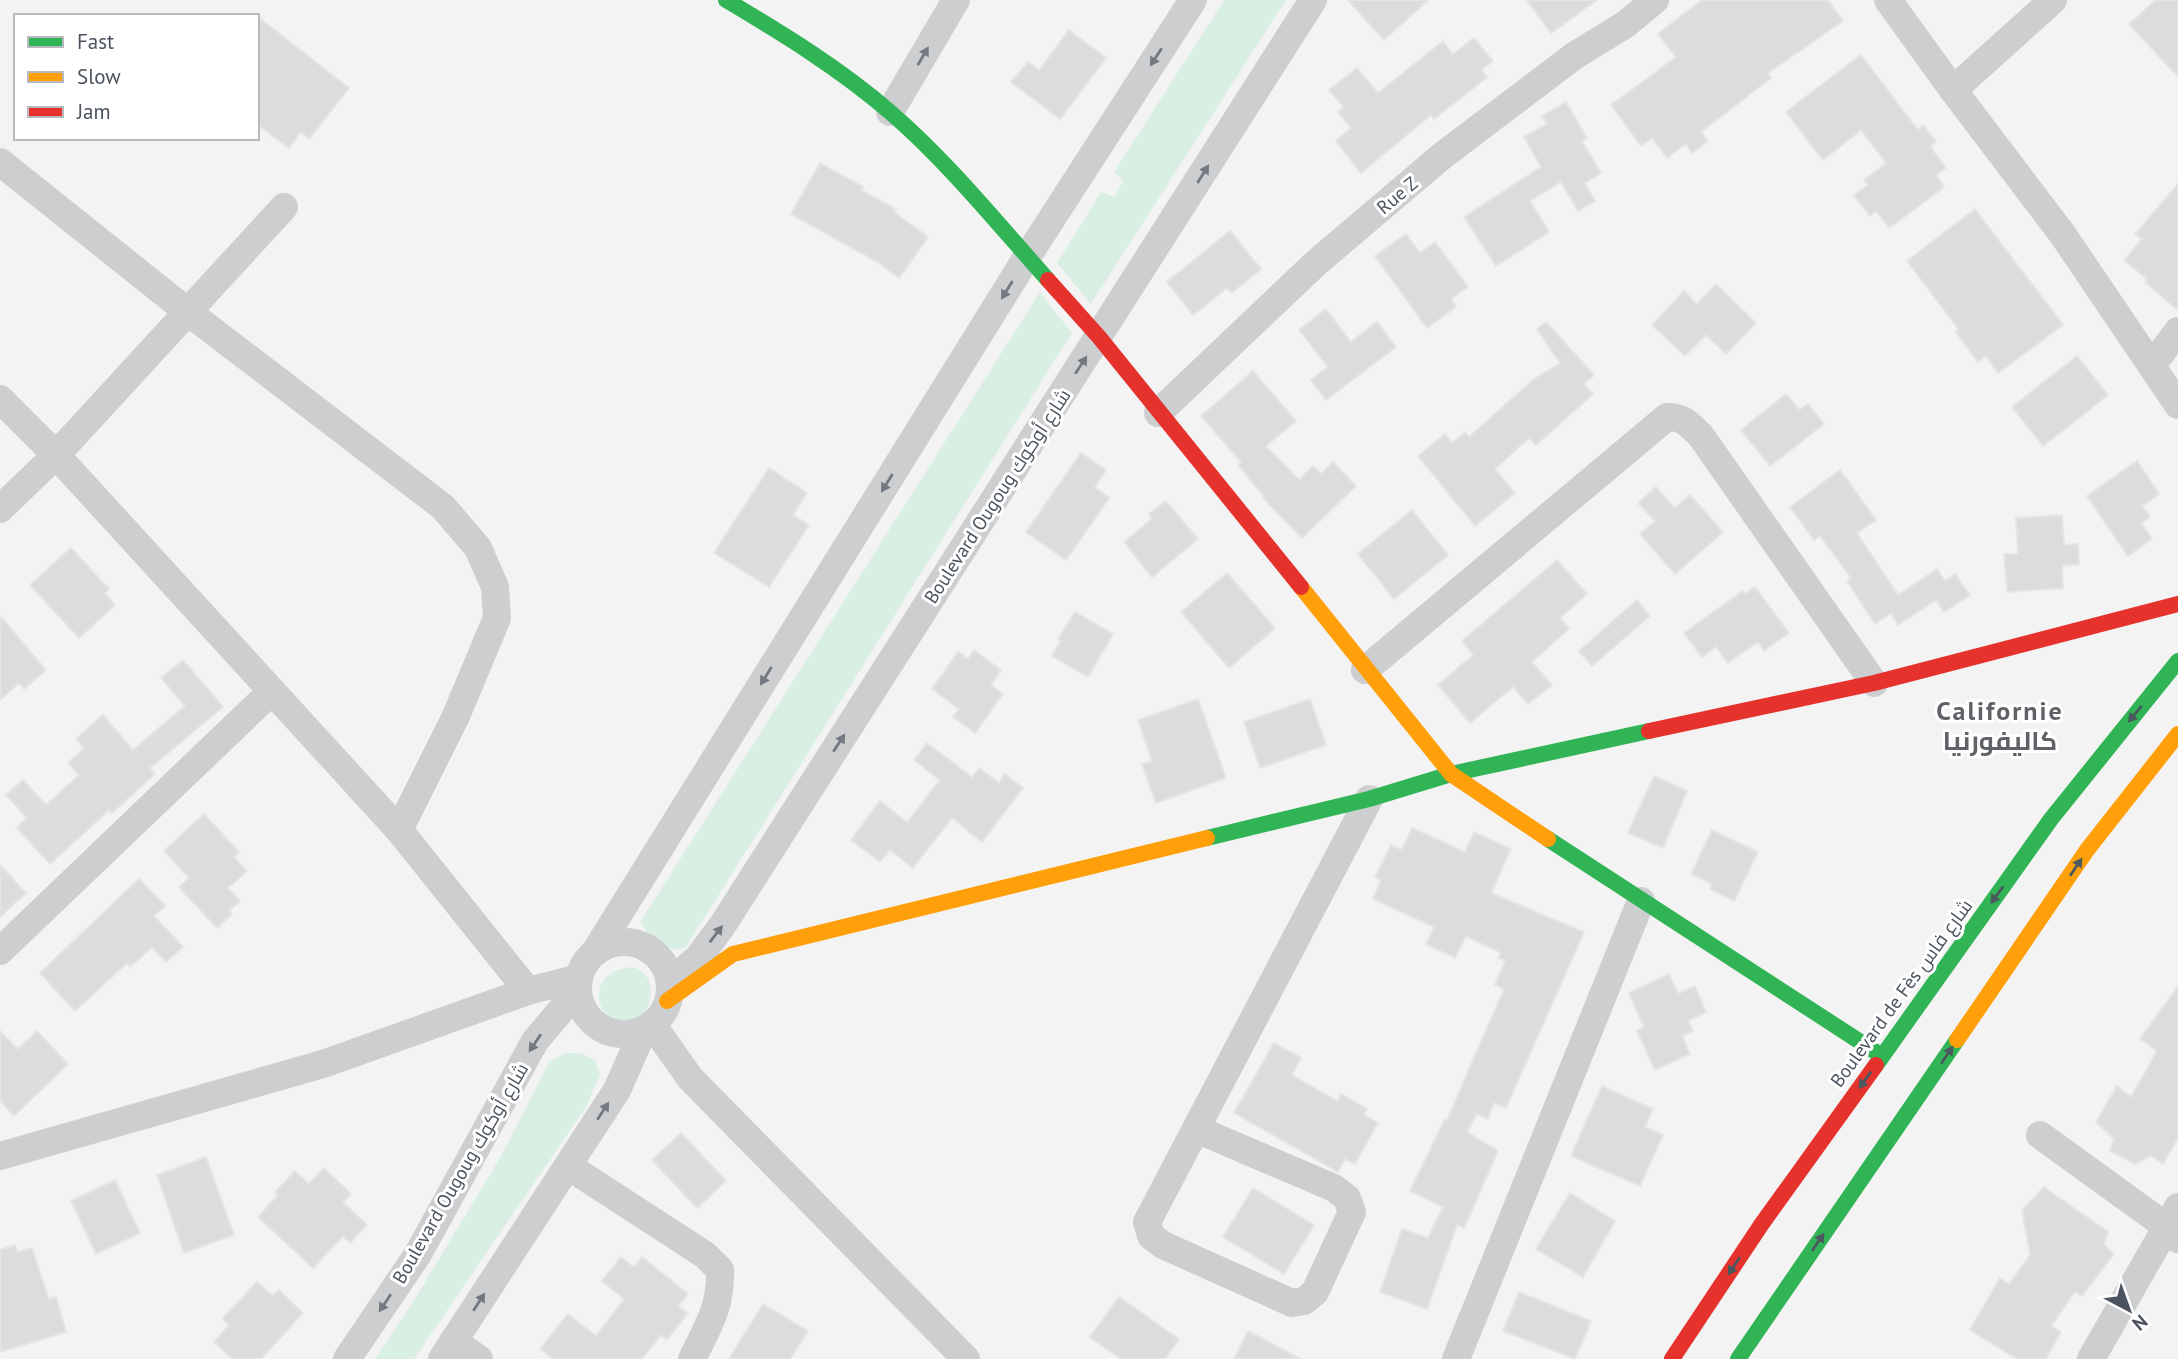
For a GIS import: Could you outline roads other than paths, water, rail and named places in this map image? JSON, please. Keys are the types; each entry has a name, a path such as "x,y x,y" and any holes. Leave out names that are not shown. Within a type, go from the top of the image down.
{"street":[{"path":"726,0 809,50 890,112 952,173 1099,337 1451,774 1641,901 1882,1056"},
{"path":"890,112 956,0"},
{"path":"1193,0 1027,257 595,952 584,964 578,984 584,1011 600,1028 622,1034 733,954 1369,799 1451,774 1874,683 2177,603"},
{"name":"Boulevard Ougoug شارع أوكوك","path":"448,1350 617,1090 658,1010 722,926 1313,0"},
{"name":"Rue Z","path":"1158,413 1316,263 1442,156 1574,56 1626,24 1655,0"},
{"path":"1888,0 2063,235 2178,405"},
{"path":"1953,90 2053,0"},
{"path":"0,162 188,312 443,507 478,548 495,587 497,618 456,716 399,830"},
{"path":"0,509 56,456 284,207"},
{"path":"2152,365 2178,331"},
{"path":"0,399 56,456 399,830 528,991"},
{"path":"1365,670 1667,417 1675,417 1687,422 1701,436 1874,683"},
{"name":"Boulevard de Fès شارع فاس","path":"1672,1359 1760,1225 2051,819 2178,661"},
{"path":"0,951 272,691"},
{"path":"1738,1359 2088,850 2178,734"},
{"path":"1196,1129 1334,1188 1347,1198 1352,1212 1315,1292 1304,1301 1292,1303 1164,1245 1151,1237 1147,1222 1369,799"},
{"path":"1456,1359 1641,901"},
{"path":"595,952 617,942 630,942 652,952 661,961 658,1010 690,1077 966,1359"},
{"path":"0,1155 323,1064 528,991 578,984"},
{"name":"Boulevard Ougoug شارع أوكوك","path":"347,1359 418,1254 535,1041 578,984"},
{"path":"2040,1135 2174,1225 2091,1359"},
{"path":"568,1166 705,1255 720,1270 720,1294 692,1359"},
{"path":"448,1350 479,1359"}],"district":[{"name":"Californie كاليفورنيا","path":"2000,725"}]}
